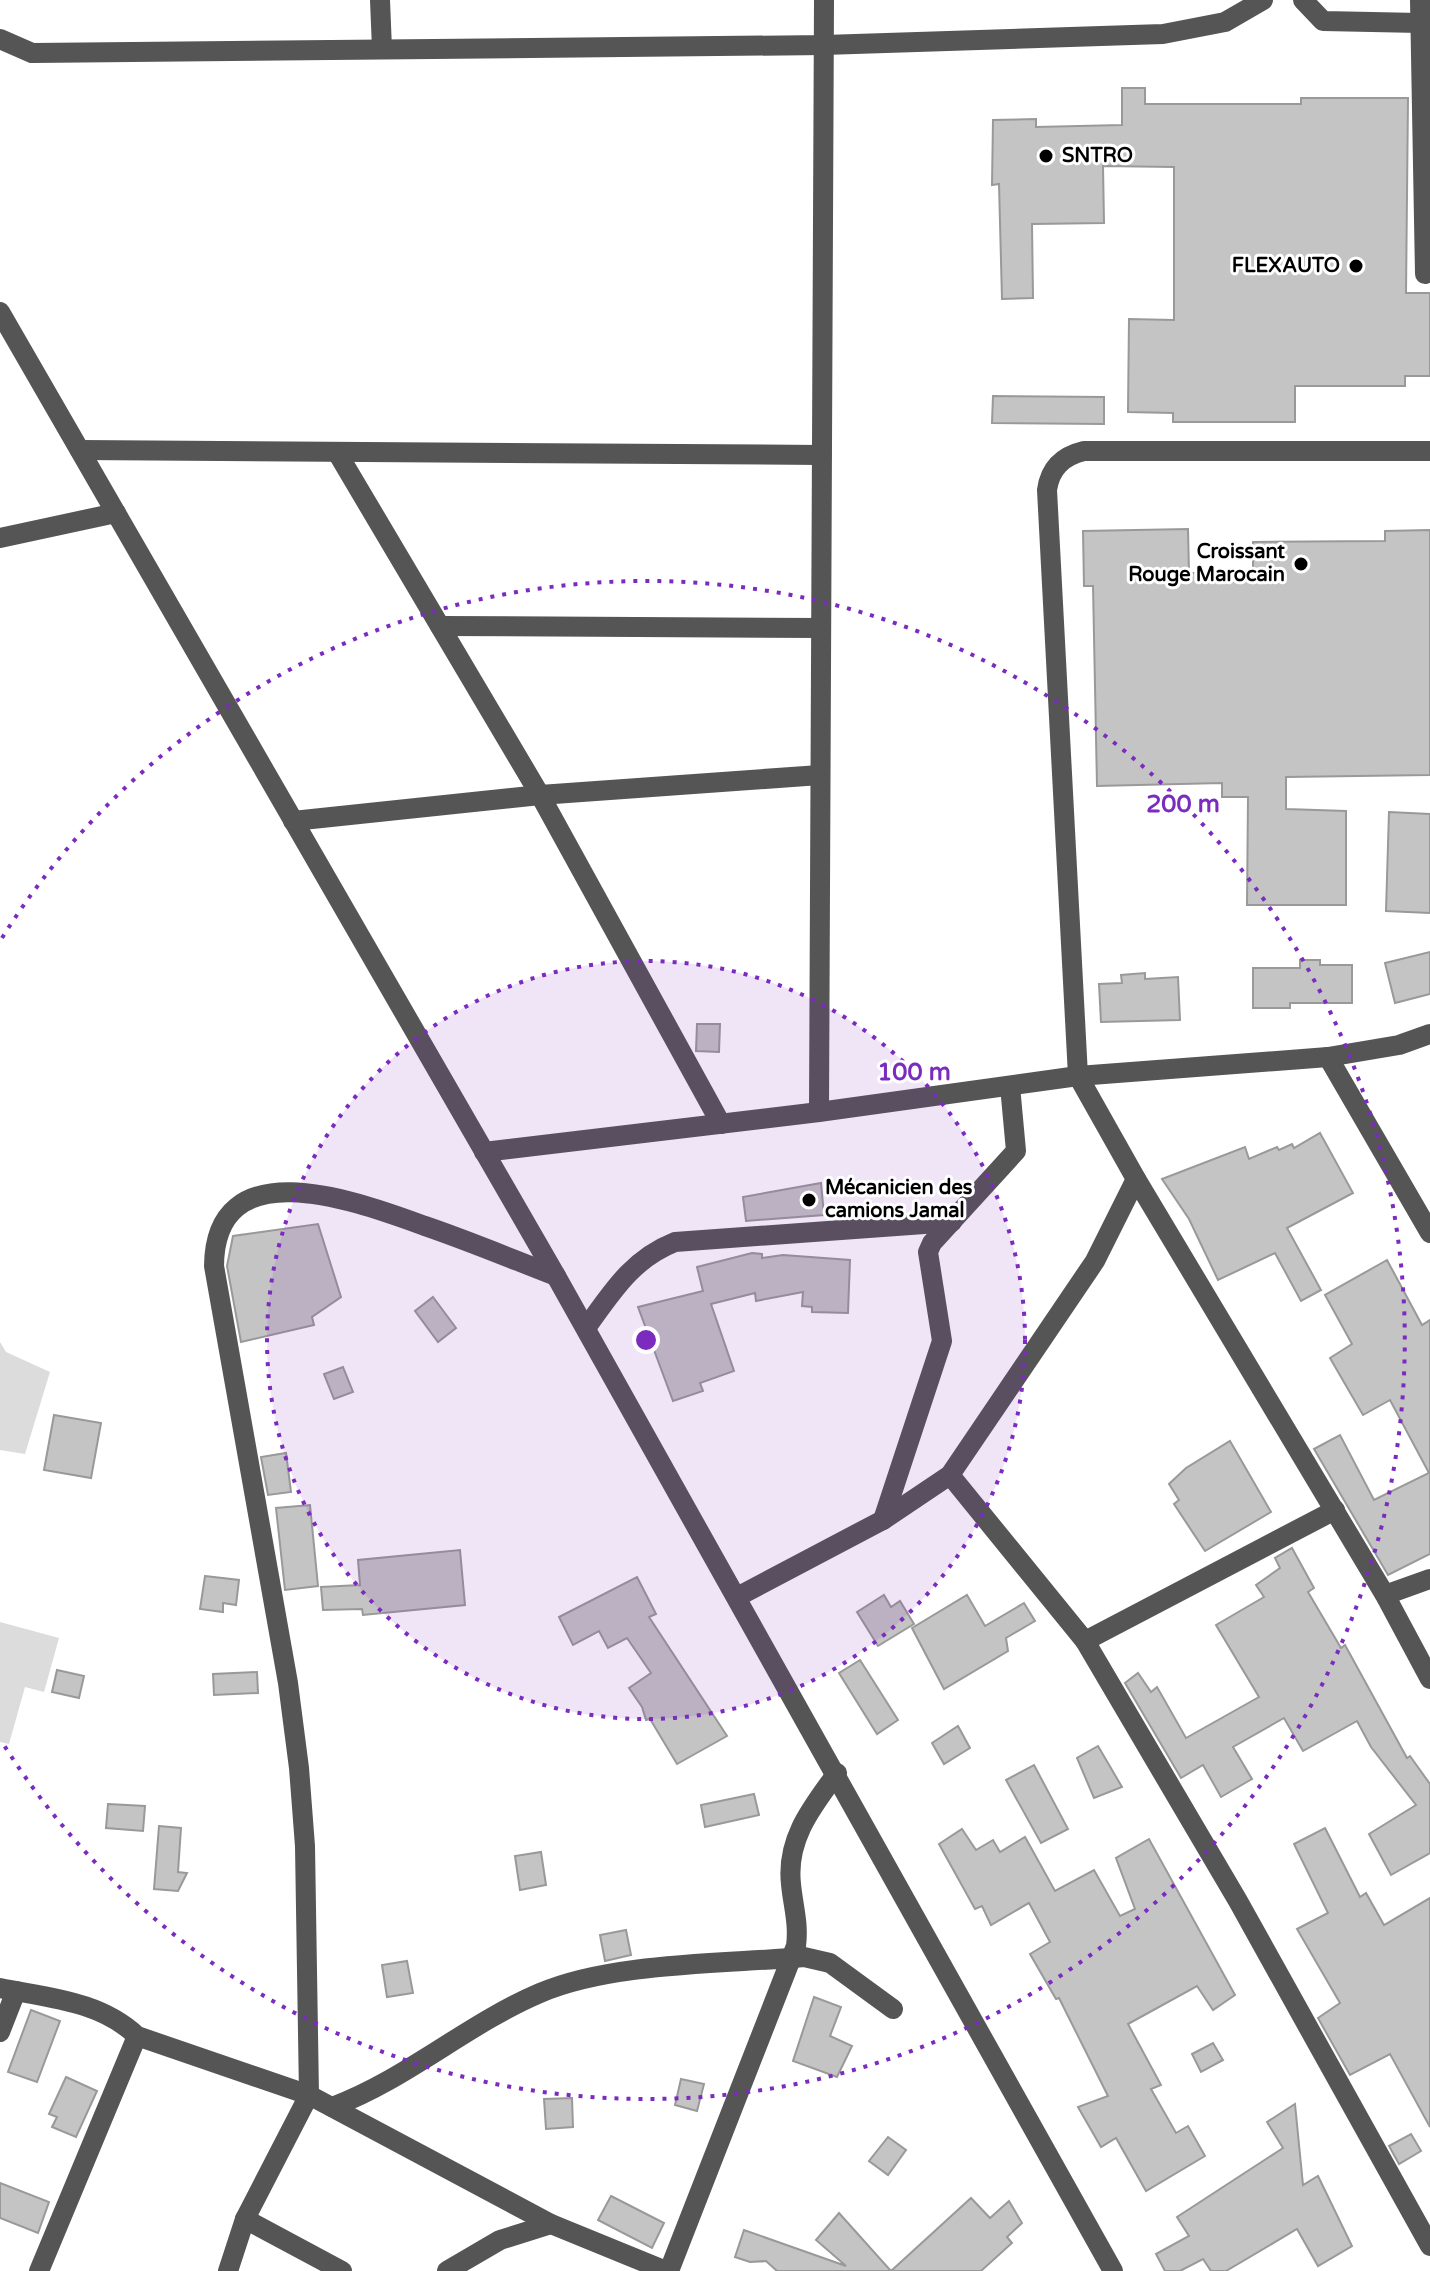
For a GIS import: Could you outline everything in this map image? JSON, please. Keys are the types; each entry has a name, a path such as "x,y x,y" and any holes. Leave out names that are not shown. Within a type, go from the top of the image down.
{"street":[{"path":"380,0 382,49"},
{"path":"819,1112 824,0"},
{"path":"0,39 32,53 824,45 1184,33 1225,22 1263,0"},
{"path":"1303,0 1311,13 1323,21 1420,23"},
{"path":"1420,0 1425,274"},
{"path":"0,312 586,1328 1113,2271"},
{"path":"80,450 822,455"},
{"path":"1430,451 1084,451 1060,462 1049,476 1078,1076 1136,1179 1385,1595 1430,1679"},
{"path":"338,454 540,795 721,1124"},
{"path":"0,538 116,513"},
{"path":"440,626 821,628"},
{"path":"293,821 540,795 820,775"},
{"path":"484,1152 819,1112 1078,1076 1328,1057 1399,1045 1430,1034"},
{"path":"1399,1045 1430,1051"},
{"path":"1328,1057 1430,1233"},
{"path":"883,1520 942,1341 928,1252 1016,1151 1010,1086"},
{"path":"737,1597 883,1520 950,1475 1095,1261 1136,1179"},
{"path":"228,2271 245,2219 309,2095 305,1846 299,1768 288,1683 217,1281 214,1241 222,1222 233,1209 256,1197 302,1192 369,1206 556,1276"},
{"path":"586,1328 626,1272 656,1250 675,1242 952,1222"},
{"path":"950,1475 1085,1641 1238,1901 1430,2246"},
{"path":"1085,1641 1335,1510"},
{"path":"1385,1595 1430,1579"},
{"path":"0,2032 8,1990 92,2007 121,2021 137,2036 309,2095 551,2224 668,2271 791,1958 798,1923 791,1892 791,1855 803,1821 837,1773"},
{"path":"332,2107 358,2097 541,1993 581,1980 804,1957 830,1963 893,2009"},
{"path":"39,2271 137,2036"},
{"path":"245,2219 342,2271"},
{"path":"447,2271 500,2240 551,2224"}],"shaded area":[{"path":"0,1342 6,1352 50,1372 25,1454 0,1450"},
{"path":"0,1622 59,1638 44,1692 25,1687 9,1744 0,1742"}],"building":[{"path":"1122,88 1145,88 1145,104 1301,104 1301,98 1408,98 1406,293 1430,293 1430,376 1405,376 1405,386 1295,386 1295,422 1173,422 1173,413 1128,412 1129,319 1174,320 1174,167 1103,166 1104,223 1032,224 1033,298 1002,299 999,184 992,185 993,120 1036,119 1036,127 1122,125"},
{"path":"993,396 1104,397 1104,424 992,423"},
{"path":"1188,529 1189,573 1253,573 1253,542 1385,541 1385,531 1430,530 1430,775 1286,777 1286,809 1346,811 1346,905 1247,905 1248,797 1222,797 1222,783 1097,786 1093,586 1084,586 1083,531"},
{"path":"1389,812 1430,814 1430,913 1386,911"},
{"path":"1430,952 1430,994 1395,1003 1385,963"},
{"path":"1300,960 1320,960 1320,965 1352,965 1352,1003 1290,1003 1290,1008 1253,1008 1253,968 1300,968"},
{"path":"1145,973 1145,979 1178,977 1180,1020 1101,1022 1099,984 1122,983 1121,975"},
{"path":"697,1024 720,1024 719,1052 696,1051"},
{"path":"1320,1133 1353,1193 1287,1228 1321,1290 1301,1301 1275,1253 1218,1280 1189,1219 1162,1179 1245,1147 1249,1159 1277,1147 1279,1150 1292,1144 1294,1148"},
{"path":"821,1183 824,1215 746,1221 743,1197"},
{"path":"318,1224 341,1297 312,1317 314,1325 241,1342 227,1266 233,1236"},
{"path":"752,1253 762,1254 762,1258 783,1255 850,1260 848,1313 812,1312 812,1307 802,1306 803,1292 756,1301 755,1293 711,1304 734,1371 700,1383 703,1391 673,1401 638,1307 703,1291 697,1267"},
{"path":"1387,1260 1422,1325 1430,1320 1430,1554 1388,1575 1314,1449 1340,1435 1374,1500 1429,1473 1390,1400 1363,1415 1330,1358 1352,1344 1325,1295"},
{"path":"433,1297 456,1328 438,1342 415,1311"},
{"path":"343,1367 353,1392 334,1399 324,1374"},
{"path":"54,1415 101,1423 91,1478 44,1470"},
{"path":"1230,1441 1271,1512 1205,1551 1174,1504 1179,1500 1169,1484 1186,1468"},
{"path":"286,1453 291,1492 268,1495 261,1457"},
{"path":"310,1505 318,1586 285,1590 276,1508"},
{"path":"1292,1548 1314,1588 1308,1592 1341,1648 1345,1645 1407,1758 1410,1756 1430,1784 1430,1853 1391,1875 1369,1834 1416,1805 1371,1747 1357,1721 1303,1751 1284,1718 1233,1747 1252,1779 1221,1797 1203,1765 1181,1778 1125,1683 1138,1673 1151,1692 1157,1687 1186,1738 1259,1697 1216,1625 1264,1597 1256,1585 1280,1568 1275,1558"},
{"path":"460,1550 465,1605 363,1615 362,1609 323,1610 321,1587 360,1585 358,1560"},
{"path":"205,1576 239,1580 236,1605 223,1603 223,1612 200,1609"},
{"path":"637,1577 656,1614 649,1617 727,1736 677,1764 650,1719 646,1720 642,1707 629,1688 651,1673 627,1638 608,1648 599,1631 573,1645 559,1617"},
{"path":"884,1595 891,1607 900,1601 914,1624 878,1646 857,1612"},
{"path":"967,1595 985,1626 1024,1603 1035,1621 1006,1638 1008,1651 944,1689 912,1628"},
{"path":"860,1660 898,1720 877,1734 839,1673"},
{"path":"57,1670 84,1676 79,1698 52,1692"},
{"path":"257,1672 258,1693 214,1695 213,1674"},
{"path":"958,1726 970,1748 944,1764 932,1743"},
{"path":"1098,1746 1122,1787 1094,1798 1077,1758"},
{"path":"1034,1765 1068,1829 1041,1843 1006,1780"},
{"path":"754,1794 759,1815 705,1827 701,1805"},
{"path":"108,1804 145,1806 143,1831 106,1828"},
{"path":"159,1826 181,1828 178,1872 187,1873 178,1891 154,1889"},
{"path":"1325,1828 1360,1897 1366,1893 1384,1925 1430,1898 1430,2127 1390,2054 1350,2075 1318,2018 1340,2003 1297,1929 1328,1913 1294,1844"},
{"path":"962,1829 976,1850 993,1840 1000,1852 1025,1837 1055,1891 1094,1870 1120,1916 1135,1909 1116,1858 1149,1839 1235,1995 1213,2010 1197,1986 1128,2024 1161,2085 1151,2089 1176,2133 1188,2126 1205,2156 1146,2191 1116,2138 1101,2147 1078,2107 1108,2096 1059,1998 1056,1999 1030,1954 1050,1942 1029,1903 991,1925 982,1906 975,1909 939,1844"},
{"path":"541,1852 546,1885 520,1890 515,1856"},
{"path":"626,1930 631,1955 605,1961 600,1935"},
{"path":"407,1961 413,1993 387,1997 382,1965"},
{"path":"814,1997 841,2007 830,2036 852,2046 837,2077 793,2061"},
{"path":"31,2010 60,2021 37,2082 8,2072"},
{"path":"1213,2043 1223,2060 1201,2072 1192,2054"},
{"path":"66,2077 97,2091 76,2137 52,2127 57,2117 49,2114"},
{"path":"681,2079 704,2084 697,2111 675,2105"},
{"path":"572,2098 573,2127 546,2129 544,2099"},
{"path":"1295,2104 1303,2185 1318,2176 1352,2246 1318,2266 1297,2229 1226,2271 1211,2271 1203,2259 1180,2271 1165,2271 1156,2254 1189,2236 1177,2217 1283,2148 1267,2122"},
{"path":"1411,2134 1421,2151 1399,2164 1389,2146"},
{"path":"888,2137 906,2150 888,2175 869,2161"},
{"path":"0,2183 49,2202 38,2233 0,2218"},
{"path":"611,2196 664,2223 652,2248 598,2220"},
{"path":"971,2198 990,2218 1009,2201 1022,2223 1007,2237 1012,2243 981,2271 891,2271"},
{"path":"839,2213 891,2271 777,2271 766,2261 750,2262 735,2257 744,2230 846,2266 816,2240"}],"place":[{"name":"SNTRO","path":"1046,156"},
{"name":"FLEXAUTO","path":"1356,266"},
{"name":"Croissant Rouge Marocain","path":"1301,564"},
{"name":"Mécanicien des camions Jamal","path":"809,1200"}]}
